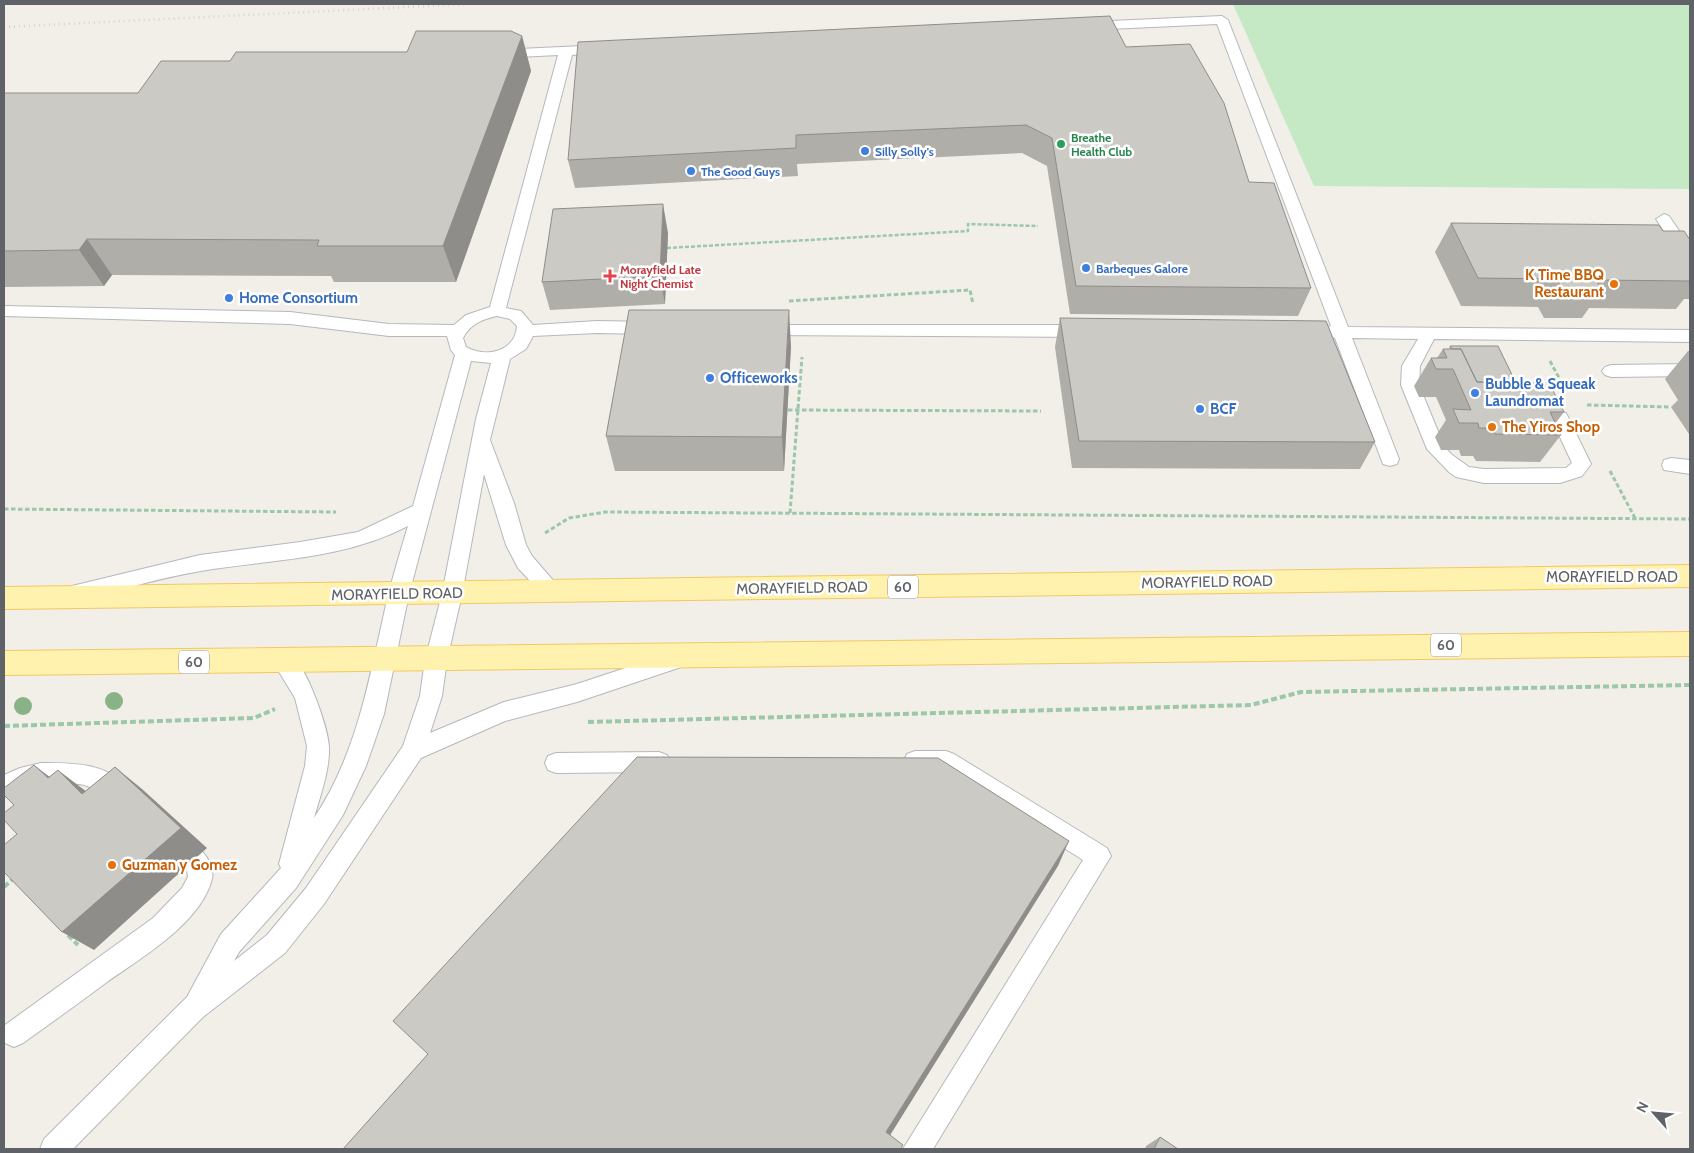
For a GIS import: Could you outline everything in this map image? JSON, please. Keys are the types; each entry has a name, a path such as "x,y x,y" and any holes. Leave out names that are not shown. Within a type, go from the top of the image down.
{"main road":[{"name":"MORAYFIELD ROAD","path":"4,598 452,594 1690,576"},
{"name":"60","path":"4,663 385,661 1388,645 1690,644"}],"lane":[{"path":"1073,27 1222,20 1390,459"},
{"path":"489,54 615,49"},
{"path":"497,312 566,51"},
{"path":"1664,219 1690,258"},
{"path":"4,311 290,318 390,330 458,331"},
{"path":"497,312 515,315 525,325 526,331 519,345 504,355 482,359 464,354 456,344 458,331 469,319 497,312"},
{"path":"526,331 597,327 664,328"},
{"path":"746,330 1096,331"},
{"path":"1311,332 1690,336"},
{"path":"1429,334 1411,366 1410,385 1436,449 1462,472 1482,476 1560,476 1572,474 1579,470 1582,464 1560,418"},
{"path":"194,1008 230,943 287,880 335,807 355,766 373,714 399,594 464,354"},
{"path":"54,1149 194,1008 276,944 315,896 413,751 431,696 436,660 452,594 481,440 496,371 504,355"},
{"path":"1610,371 1690,370"},
{"path":"481,440 504,503 516,545 525,562 553,592"},
{"path":"1671,465 1690,467"},
{"path":"48,599 200,563 300,550 361,539 385,530 422,510"},
{"path":"413,751 476,722 504,712 577,693 689,656"},
{"path":"284,662 305,694 318,746 316,766 287,880"},
{"path":"896,761 946,761 1099,856 917,1149"},
{"path":"556,763 676,762"},
{"path":"4,787 20,778 41,773 83,774 99,779 199,865 200,878 191,896 162,927 14,1034"}],"path":[{"path":"667,248 968,231 968,224 1038,226"},
{"path":"787,301 970,290 974,310"},
{"path":"790,513 802,353"},
{"path":"1583,405 1671,407"},
{"path":"788,410 1040,411"},
{"path":"4,509 335,512 356,516 361,539"},
{"path":"516,545 539,536 569,518 605,512 1690,519"},
{"path":"583,723 1251,706 1301,692 1389,688 1690,685"},
{"path":"4,726 254,718 280,707 307,703"},
{"path":"4,887 14,878 21,885"},
{"path":"66,933 80,947 86,941"}],"green space":[{"path":"1233,4 1690,4 1690,189 1314,186"}],"building":[{"path":"1110,16 1126,47 1190,44 1224,103 1249,182 1274,183 1311,288 1076,286 1052,138 1026,125 796,135 796,148 568,160 578,42"},
{"path":"416,31 511,31 522,36 443,246 317,246 319,240 87,239 79,250 4,251 4,93 138,93 161,61 230,61 236,52 407,52"},
{"path":"663,204 660,276 542,282 553,209"},
{"path":"1451,223 1659,225 1663,231 1684,231 1690,240 1690,281 1596,280 1602,290 1563,289 1556,279 1478,278"},
{"name":"Officeworks","path":"629,310 789,310 782,437 606,436"},
{"name":"BCF","path":"1060,318 1326,321 1375,442 1079,441"},
{"path":"1450,346 1498,346 1516,383 1477,382 1461,349 1452,349"},
{"path":"1443,349 1461,349 1477,382 1549,383 1564,412 1550,412 1561,435 1495,434 1492,428 1479,428 1478,423 1459,423 1453,409 1471,410 1453,369 1436,369 1431,358 1447,358"},
{"path":"637,757 938,758 1069,841 886,1132 903,1145 900,1149 343,1149 428,1054 393,1021"},
{"name":"Guzman y Gomez","path":"34,765 48,778 58,770 82,794 115,767 181,828 62,932 4,872 4,845 17,834 4,820 4,813 14,805 4,795 4,788"},
{"path":"1160,1137 1178,1149 1154,1149"}],"railway":[{"path":"4,27 469,4"}],"place":[{"name":"Breathe Health Club","path":"1061,144"},
{"name":"Silly Solly's","path":"865,151"},
{"name":"The Good Guys","path":"691,171"},
{"name":"Barbeques Galore","path":"1086,268"},
{"name":"Morayfield Late Night Chemist","path":"610,276"},
{"name":"K Time BBQ Restaurant","path":"1614,284"},
{"name":"Home Consortium","path":"229,298"},
{"name":"Officeworks","path":"710,378"},
{"name":"Bubble & Squeak Laundromat","path":"1475,393"},
{"name":"BCF","path":"1200,409"},
{"name":"The Yiros Shop","path":"1492,427"},
{"name":"Guzman y Gomez","path":"112,865"}]}
